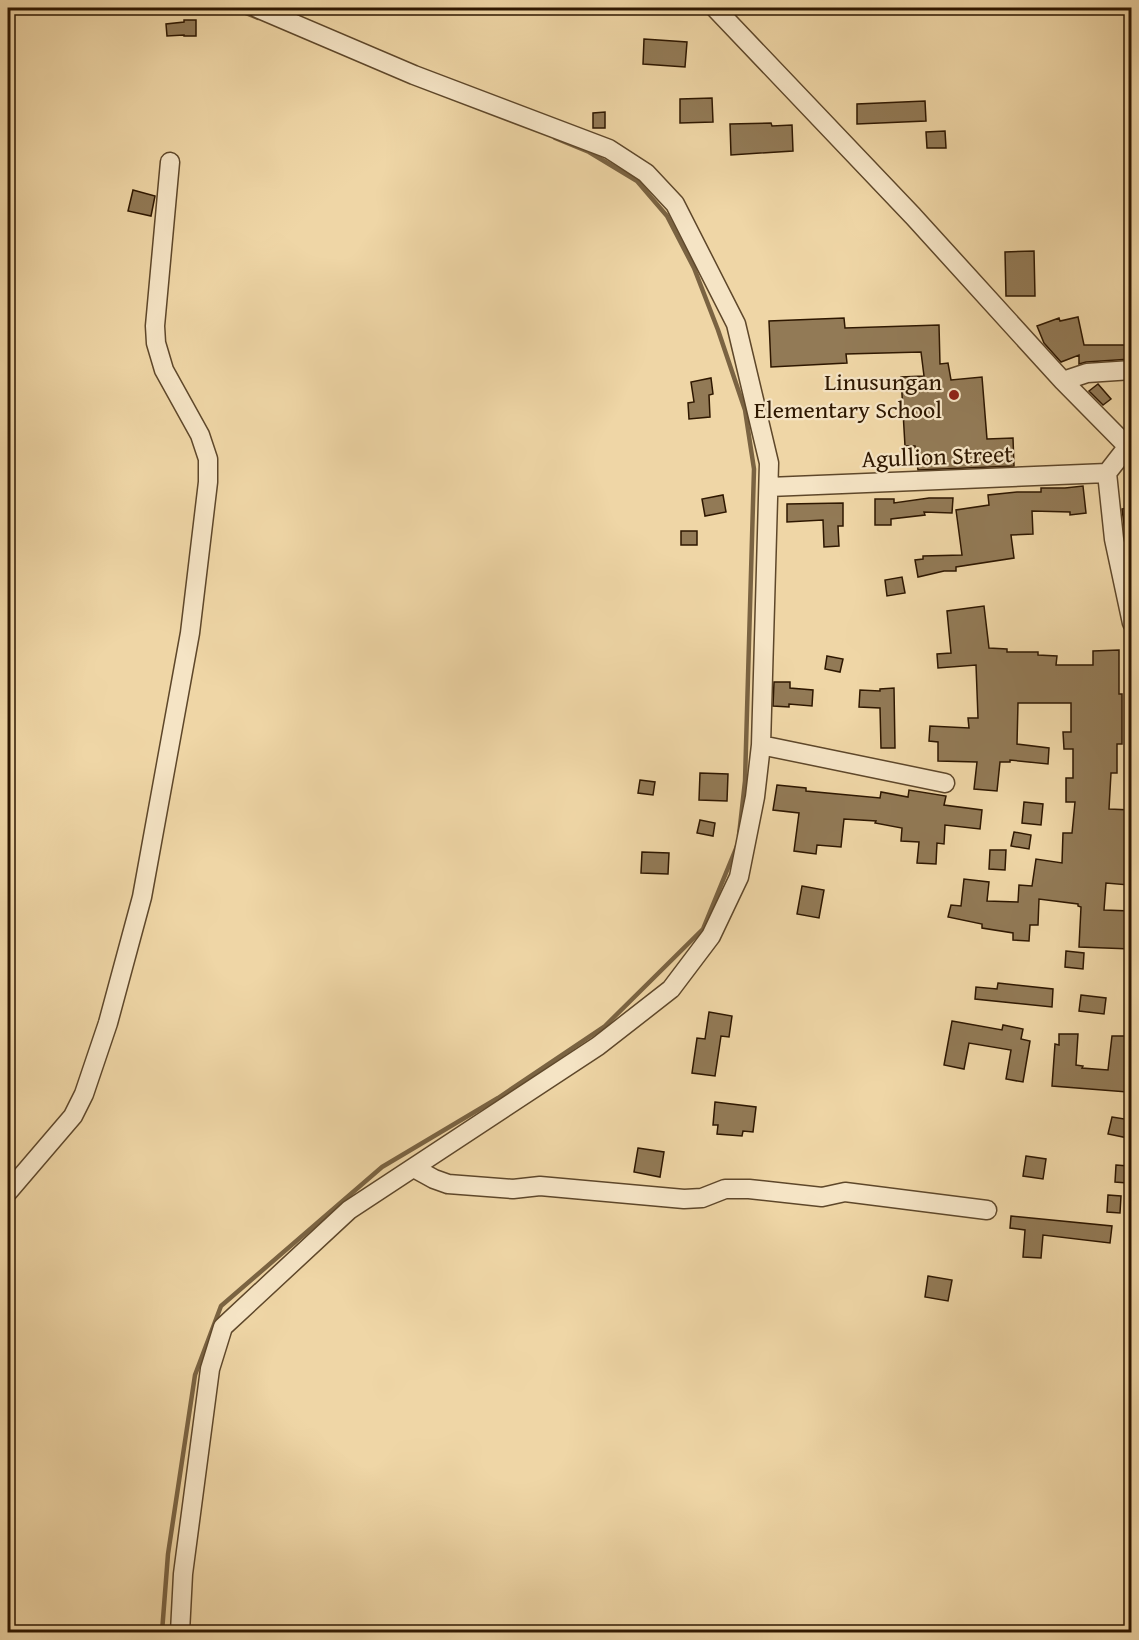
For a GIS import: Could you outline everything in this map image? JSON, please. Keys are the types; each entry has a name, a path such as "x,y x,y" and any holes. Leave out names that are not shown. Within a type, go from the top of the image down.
{"street":[{"path":"180,1632 183,1574 210,1369 223,1327 349,1210 598,1046 671,989 711,936 739,877 755,798 761,745 769,463 736,324 675,204 646,173 609,149 414,75 257,8"},
{"path":"715,8 913,216 1063,381 1130,448 1107,474 1114,539 1131,623"},
{"path":"8,1192 73,1116 84,1095 94,1067 142,897 190,633 208,482 208,459 200,435 164,370 156,343 155,326 170,162"},
{"path":"1063,381 1087,373 1131,370"},
{"name":"Agullion Street","path":"769,487 1107,474"},
{"path":"761,745 945,783"},
{"path":"414,1168 448,1184 474,1187 513,1189 540,1186 684,1199 702,1198 725,1189 749,1189 822,1197 844,1192 987,1210"}],"building":[{"path":"184,20 196,20 196,36 167,36 166,24 184,22"},
{"path":"644,39 687,42 685,67 643,64"},
{"path":"712,98 713,122 680,123 680,99"},
{"path":"925,101 926,121 857,124 857,104"},
{"path":"605,112 605,128 593,128 593,113"},
{"path":"771,123 772,126 792,125 793,151 731,155 730,124"},
{"path":"945,131 946,148 927,148 926,132"},
{"path":"133,190 155,196 151,216 128,211"},
{"path":"1034,251 1035,296 1006,296 1005,252"},
{"path":"1078,317 1084,345 1131,345 1131,359 1079,364 1079,355 1061,362 1044,343 1037,326 1059,318 1060,321"},
{"path":"844,318 845,328 939,325 940,364 948,363 951,380 982,377 987,439 1013,438 1014,466 918,470 915,446 905,446 901,377 924,376 921,352 846,354 847,363 771,367 769,321"},
{"path":"711,378 713,394 709,395 710,417 689,419 688,403 694,402 691,382"},
{"path":"1098,384 1111,399 1103,405 1089,391"},
{"path":"1083,486 1086,513 1070,515 1070,512 1032,511 1033,534 1011,535 1014,558 956,567 956,571 944,571 918,577 915,560 923,559 923,556 962,555 956,510 989,505 988,495 1041,492 1041,488"},
{"path":"723,495 726,512 705,516 702,499"},
{"path":"929,498 953,498 952,513 924,512 925,515 891,519 891,525 875,525 875,499 894,499 894,503"},
{"path":"843,503 843,526 838,526 839,546 824,547 823,520 787,522 787,504"},
{"path":"1131,507 1131,552 1128,553 1122,509"},
{"path":"681,531 697,531 697,545 681,545"},
{"path":"902,577 905,593 887,596 885,580"},
{"path":"984,606 989,648 1007,649 1007,652 1038,652 1038,655 1057,656 1056,665 1093,665 1093,651 1119,650 1122,744 1117,744 1117,773 1111,773 1109,809 1131,810 1127,862 1131,863 1129,885 1106,883 1104,910 1131,911 1131,949 1079,947 1081,907 1078,904 1039,899 1038,925 1030,925 1029,941 1013,940 1013,933 982,928 982,924 948,917 951,905 961,906 964,879 989,882 987,901 1018,902 1019,885 1032,886 1036,859 1062,863 1063,833 1072,833 1075,802 1066,802 1066,778 1073,778 1073,749 1064,749 1063,732 1071,732 1071,703 1018,703 1017,744 1049,748 1048,764 1010,760 1010,762 1000,762 997,791 974,789 977,762 938,761 938,742 929,741 930,726 969,728 968,718 978,718 976,665 938,668 937,654 951,653 947,611"},
{"path":"827,656 843,659 840,672 825,669"},
{"path":"774,682 790,682 790,688 813,690 812,706 789,704 789,707 773,706"},
{"path":"894,688 895,748 881,748 880,708 859,707 860,690 880,691 880,689"},
{"path":"700,773 728,774 727,801 699,800"},
{"path":"640,780 655,782 653,795 638,793"},
{"path":"777,785 806,788 806,791 880,798 881,792 908,797 909,790 946,796 944,805 982,810 980,829 945,825 944,844 937,843 936,864 917,863 919,842 901,841 902,828 875,823 876,821 844,819 841,847 817,845 816,854 794,851 799,813 773,810"},
{"path":"1024,802 1043,804 1041,825 1022,823"},
{"path":"700,820 715,823 713,836 697,833"},
{"path":"1014,832 1031,835 1029,849 1011,846"},
{"path":"990,850 1006,850 1005,870 989,869"},
{"path":"642,852 669,853 668,874 641,873"},
{"path":"802,886 824,890 819,918 797,914"},
{"path":"1066,951 1084,953 1083,969 1065,967"},
{"path":"998,983 1053,989 1052,1007 975,999 976,987 997,989"},
{"path":"1081,995 1106,998 1104,1014 1079,1011"},
{"path":"709,1012 732,1016 729,1037 721,1036 715,1076 692,1073 697,1038 705,1039"},
{"path":"952,1021 1002,1030 1003,1025 1023,1029 1021,1039 1030,1041 1023,1082 1006,1079 1011,1050 969,1043 964,1069 944,1065"},
{"path":"1059,1034 1078,1034 1076,1065 1083,1066 1082,1068 1108,1070 1112,1036 1130,1036 1127,1092 1052,1086 1055,1044 1059,1045"},
{"path":"715,1102 756,1107 753,1132 743,1131 742,1136 717,1134 718,1125 713,1125"},
{"path":"1112,1117 1131,1120 1128,1138 1108,1134"},
{"path":"638,1148 664,1152 660,1177 634,1172"},
{"path":"1026,1156 1046,1159 1043,1179 1023,1176"},
{"path":"1116,1165 1128,1166 1127,1183 1115,1182"},
{"path":"1108,1195 1121,1196 1120,1213 1107,1212"},
{"path":"1011,1216 1112,1226 1110,1243 1043,1235 1041,1258 1023,1257 1025,1230 1010,1228"},
{"path":"928,1276 952,1280 948,1301 925,1297"}],"waterway":[{"path":"233,8 258,18"},
{"path":"555,138 589,152 637,181 667,216 694,268 745,410 754,469 745,781 739,835"},
{"path":"162,1632 168,1554 195,1375 221,1306 382,1167 498,1098 605,1026 703,929 737,846"}],"place":[{"name":"Linusungan Elementary School","path":"954,395"}]}
